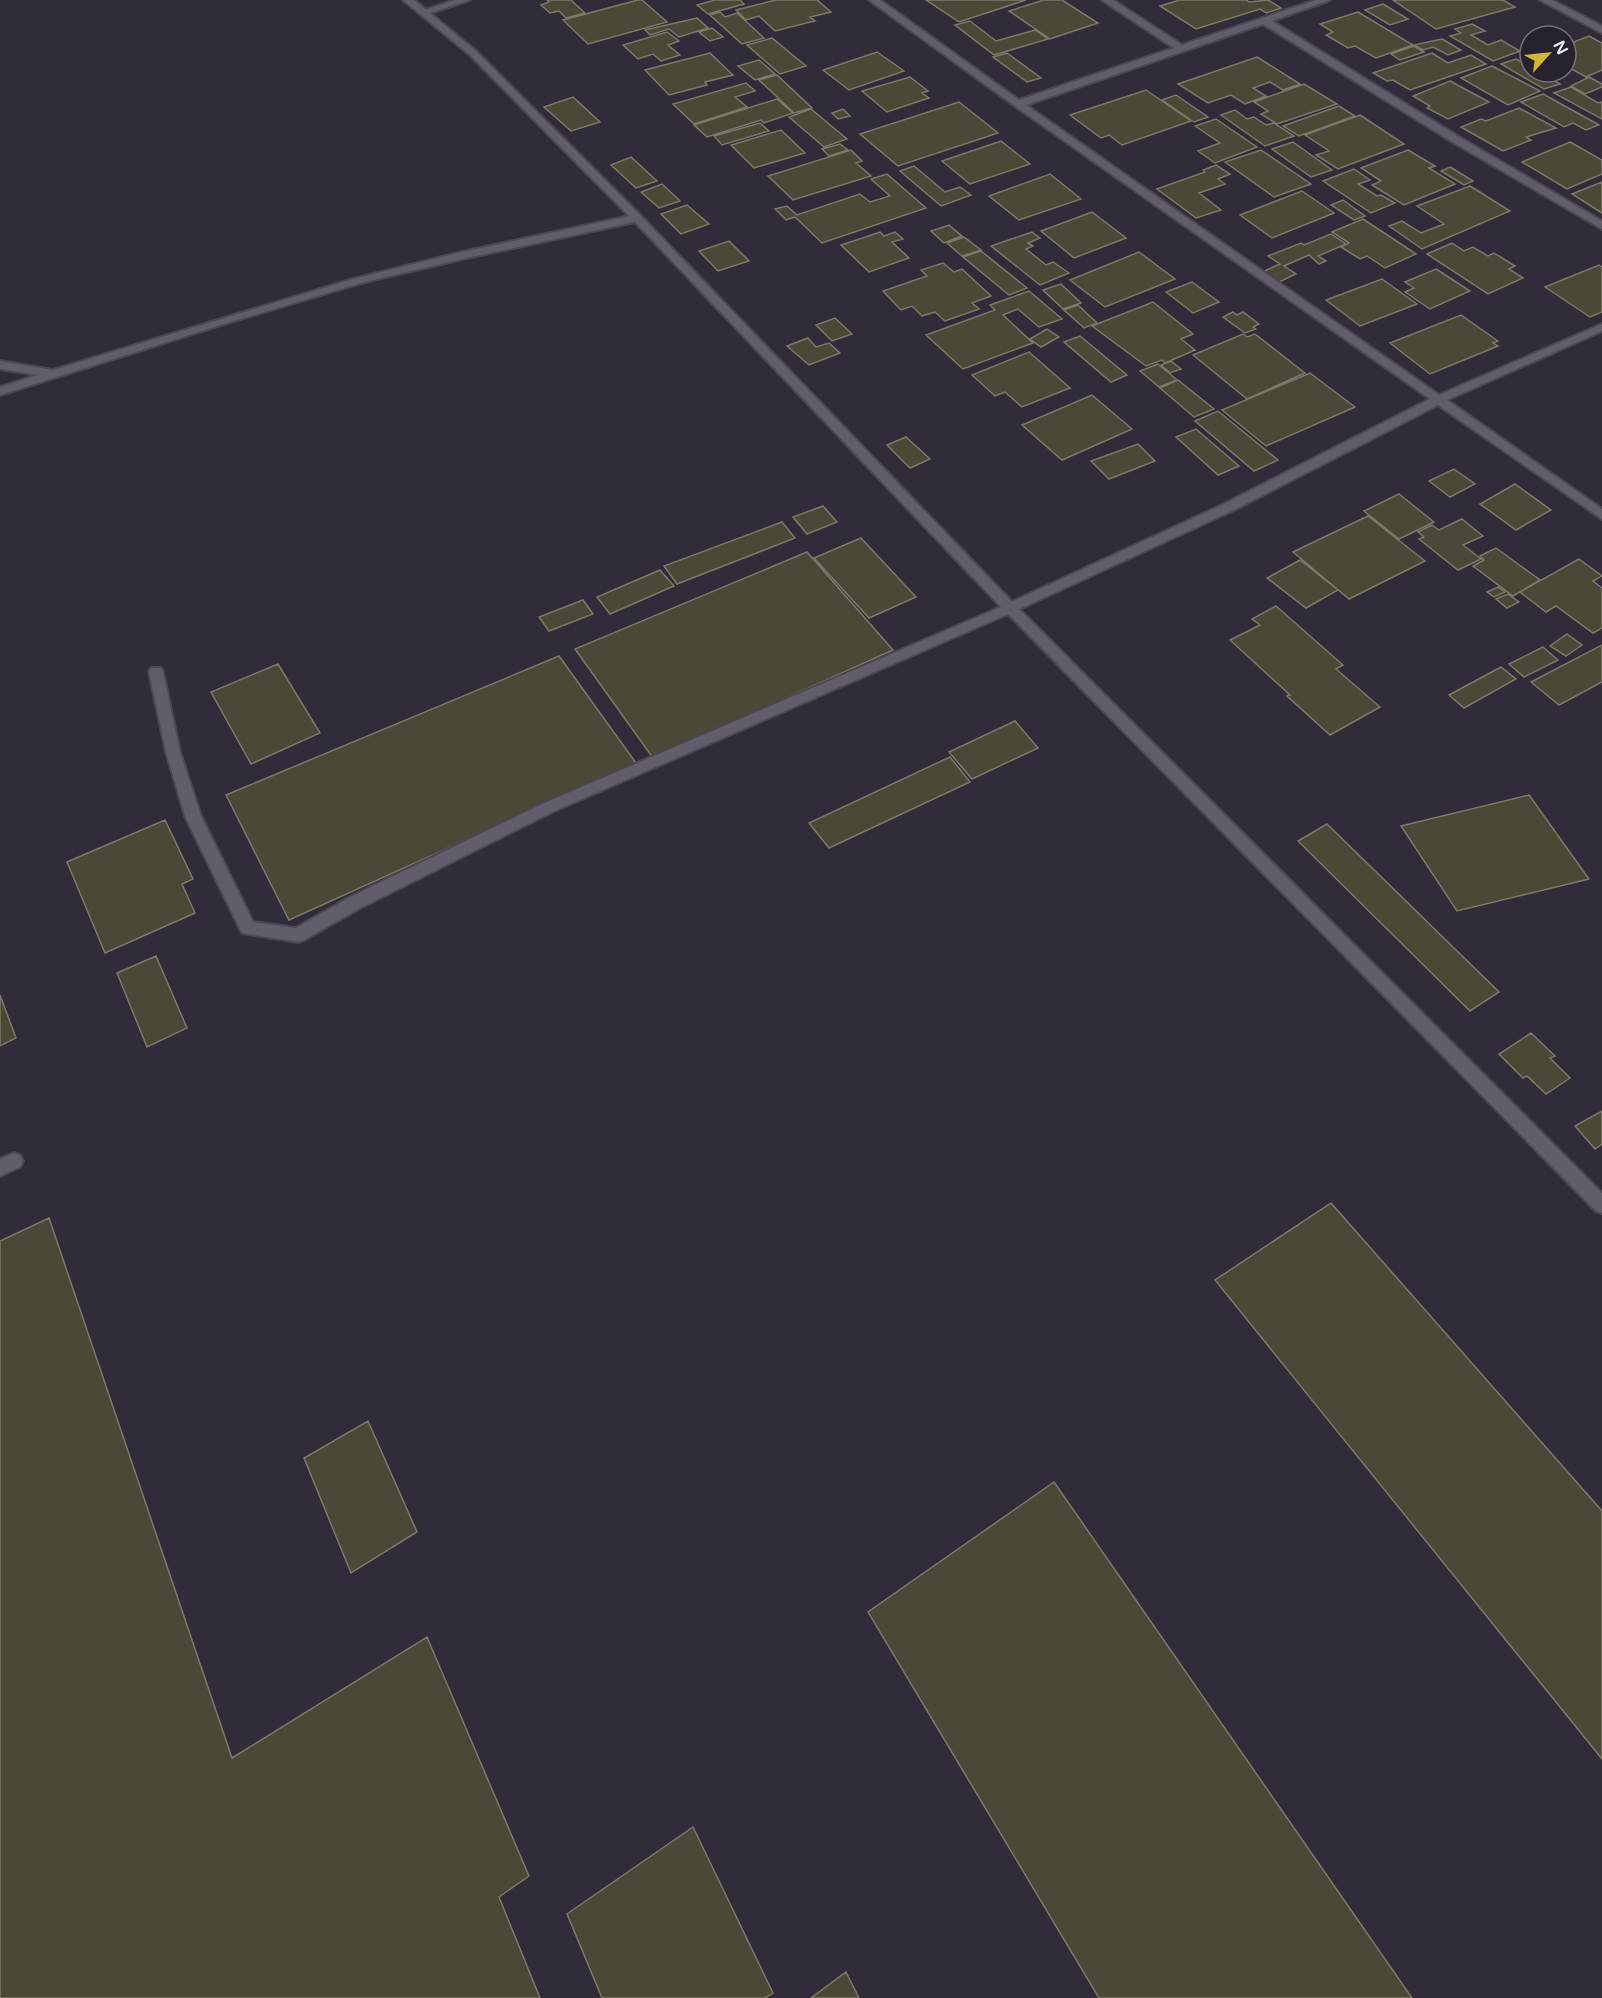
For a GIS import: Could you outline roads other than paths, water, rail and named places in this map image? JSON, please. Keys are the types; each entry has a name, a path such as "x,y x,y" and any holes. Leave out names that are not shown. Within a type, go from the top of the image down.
{"street":[{"path":"408,0 472,53 637,218 1010,608 1602,1205"},
{"path":"424,12 465,0"},
{"path":"874,0 1602,515"},
{"path":"1107,0 1180,48"},
{"path":"1018,104 1325,0"},
{"path":"1545,0 1602,30"},
{"path":"1265,21 1464,145 1602,226"},
{"path":"0,391 247,312 359,281 465,255 637,218"},
{"path":"156,672 173,752 193,816 248,928 298,935 356,902 547,808 1010,608 1229,507 1438,400 1602,327"},
{"path":"0,365 54,374"}]}
